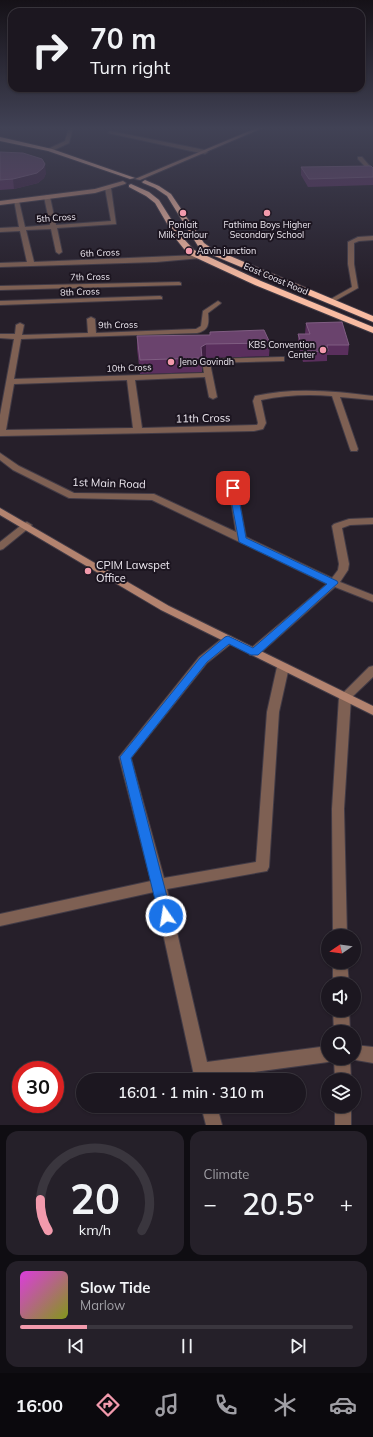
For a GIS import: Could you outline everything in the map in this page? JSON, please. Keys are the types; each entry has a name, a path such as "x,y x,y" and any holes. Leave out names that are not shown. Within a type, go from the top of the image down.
{"highway":[{"name":"East Coast Road","path":"124,180 157,187 169,195 202,244 208,250 373,319"},
{"name":"East Coast Road","path":"126,180 132,182 151,196 158,204 184,246 199,257 373,330"}],"street":[{"path":"0,203 108,188 138,180"},
{"name":"5th Cross","path":"0,230 114,223 108,188"},
{"path":"47,197 59,252"},
{"path":"16,201 31,264"},
{"path":"331,301 355,288 351,264 351,242 373,238"},
{"name":"6th Cross","path":"0,265 156,260 199,257"},
{"name":"7th Cross","path":"0,288 180,284"},
{"name":"8th Cross","path":"0,303 160,298"},
{"name":"9th Cross","path":"0,336 148,333 203,329 205,326 205,312 218,303"},
{"path":"91,319 92,334"},
{"path":"0,433 20,325"},
{"path":"213,397 206,361 281,359"},
{"name":"10th Cross","path":"9,382 208,375"},
{"path":"131,378 138,431"},
{"name":"11th Cross","path":"0,433 254,428 260,427 262,423 257,401 258,398 306,393 335,393 373,398"},
{"path":"335,393 354,449"},
{"name":"1st Main Road","path":"0,456 16,468 72,496 154,497 334,583 373,599"},
{"path":"231,476 242,540"},
{"path":"0,510 165,608 373,711"},
{"path":"254,652 334,583 343,570 343,554 336,531 337,526 349,522 373,522"},
{"path":"0,547 27,525"},
{"path":"202,1073 159,885 125,757 203,660 228,640"},
{"path":"0,920 159,885 262,867 273,712 283,666"},
{"path":"340,929 338,809 345,698 373,670"},
{"path":"361,1054 373,1055"},
{"path":"214,1073 321,1055"},
{"path":"211,1113 214,1125"},
{"path":"343,1113 344,1125"}],"building":[{"name":"KBS Convention Center","path":"342,322 349,345 327,345 328,351 304,352 298,334 310,334 306,323"},
{"path":"264,330 270,343 206,344 201,347 202,358 140,360 137,336 210,335 210,332"}],"place":[{"name":"Ponlait Milk Parlour","path":"183,213"},
{"name":"Fathima Boys Higher Secondary School","path":"267,213"},
{"name":"Aavin junction","path":"189,251"},
{"name":"KBS Convention Center","path":"323,350"},
{"name":"Jeno Govindh","path":"171,362"},
{"name":"CPIM Lawspet Office","path":"88,571"}],"route":[{"path":"166,916 125,757 203,660 228,640 254,652 334,583 242,540 233,488"}]}
